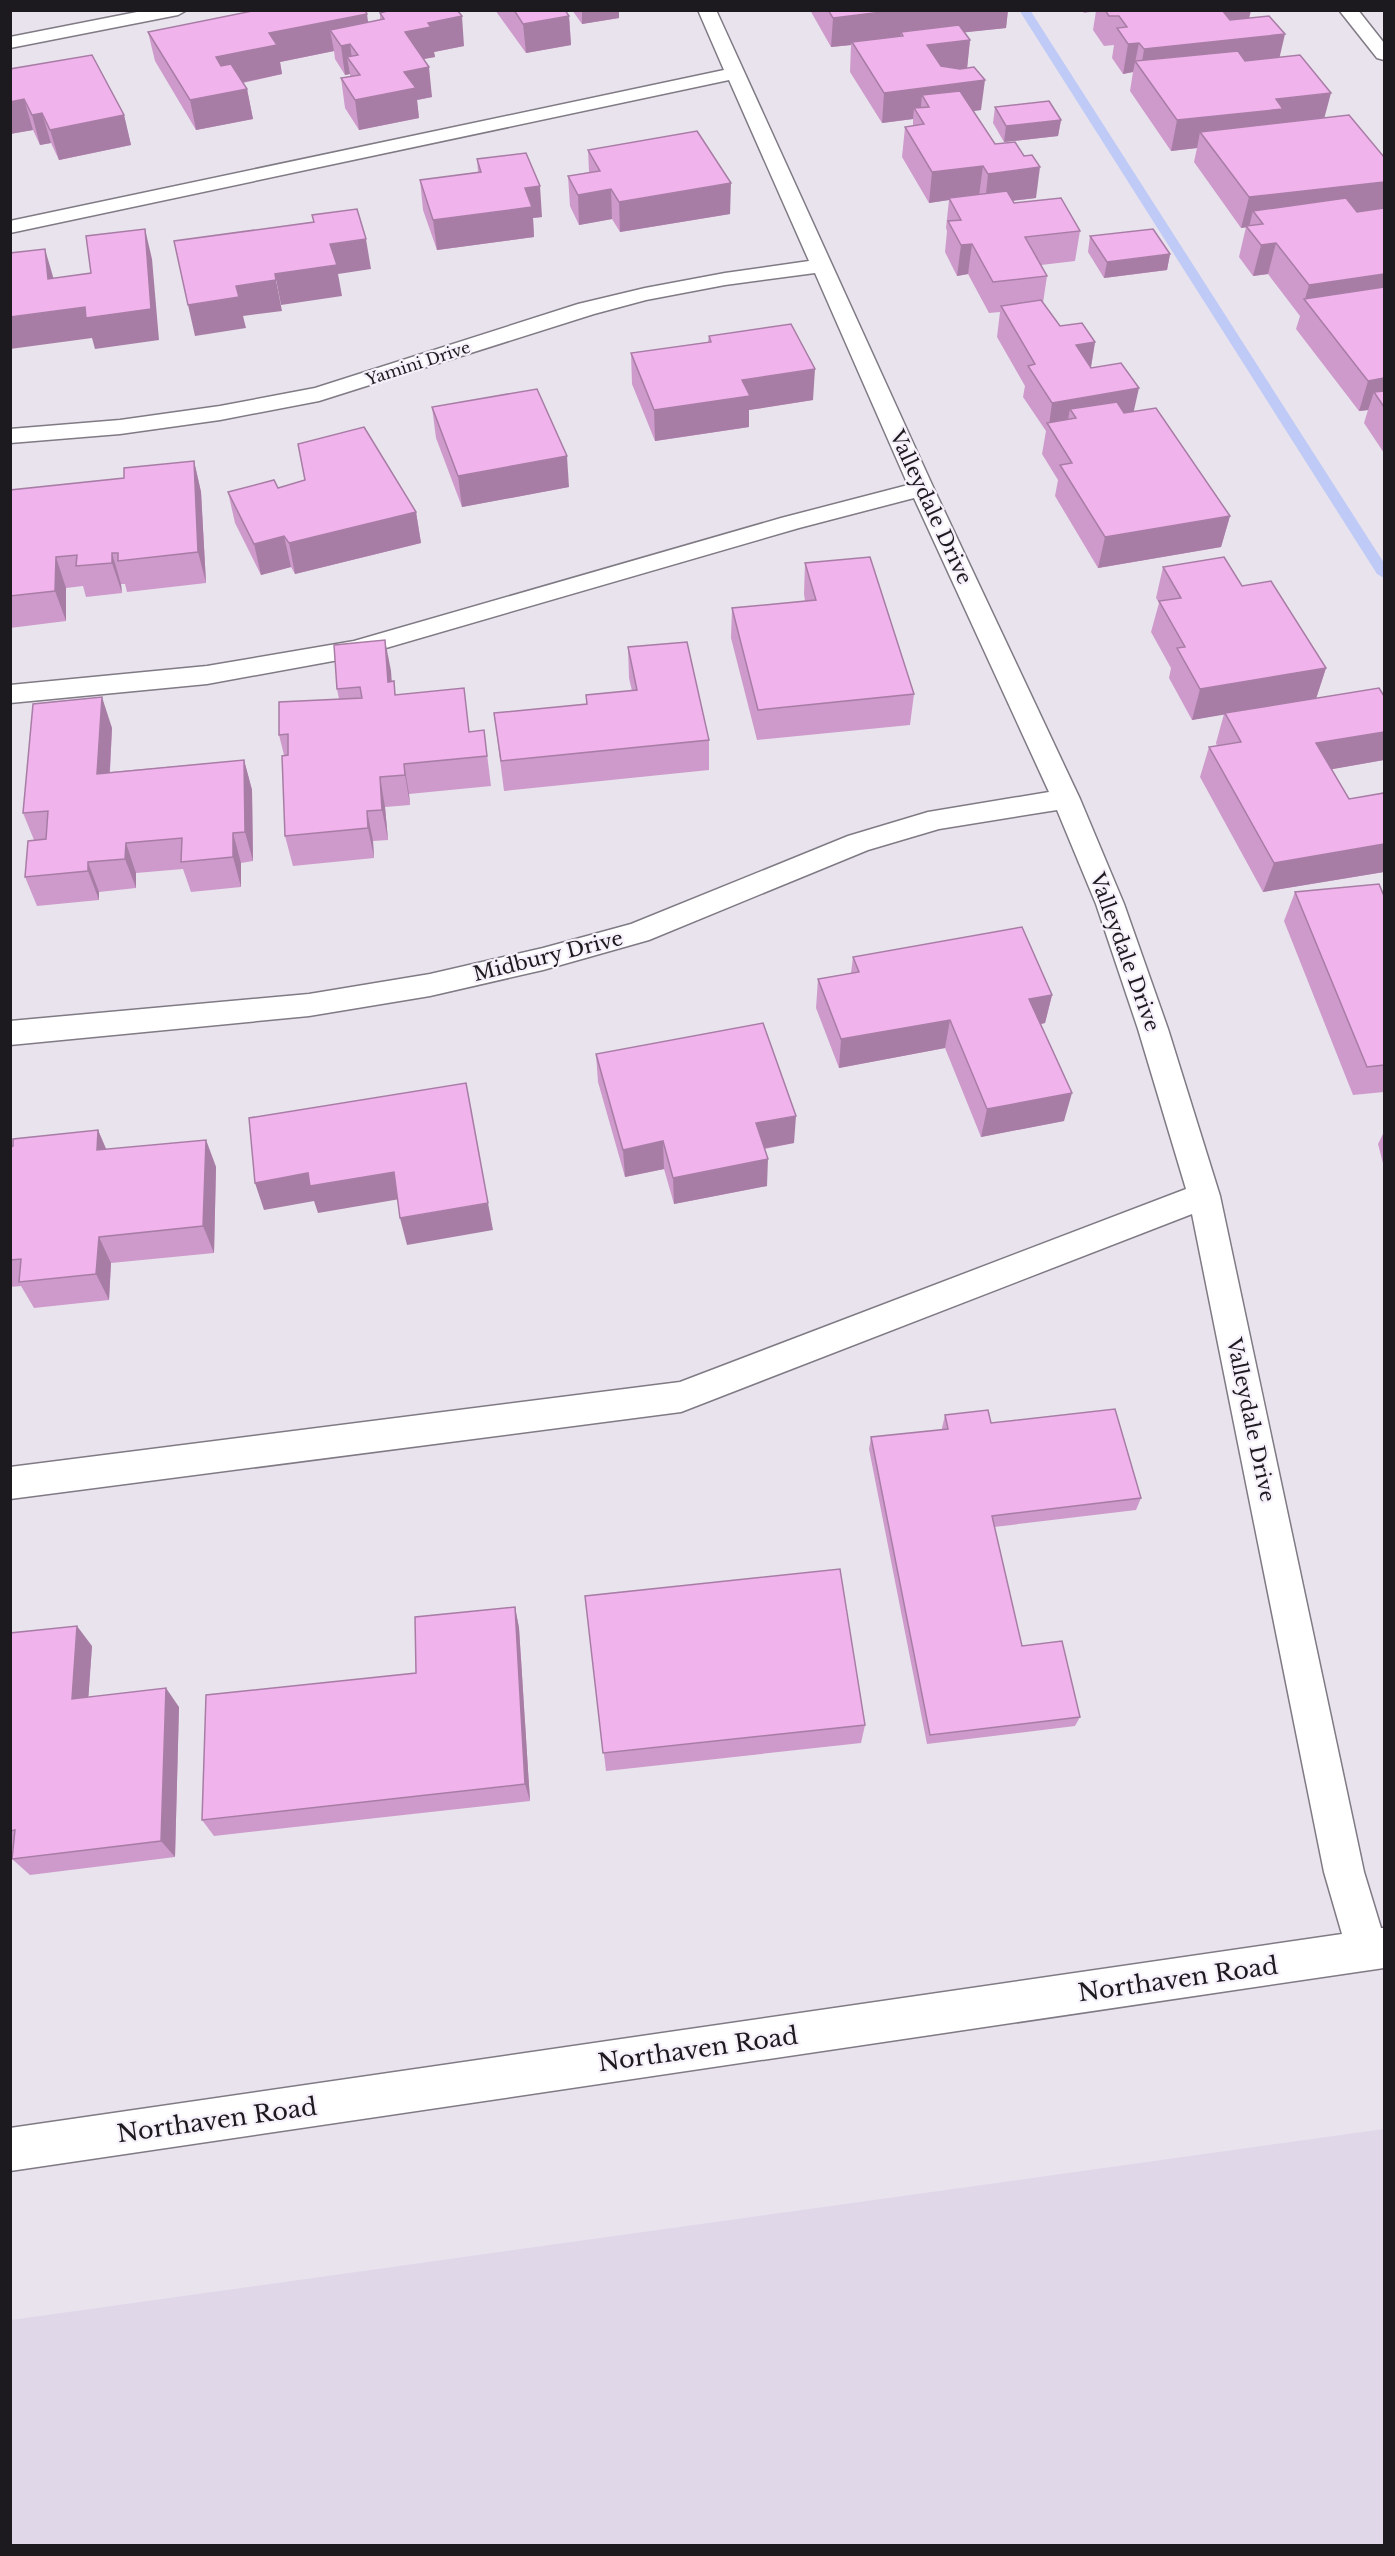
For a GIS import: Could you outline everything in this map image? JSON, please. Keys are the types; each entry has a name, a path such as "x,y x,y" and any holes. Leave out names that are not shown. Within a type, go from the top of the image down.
{"street":[{"path":"10,43 178,10"},
{"name":"Valleydale Drive","path":"707,10 922,489 1066,799 1110,904 1153,1029 1204,1196 1344,1872 1376,1950"},
{"path":"1348,10 1384,54"},
{"path":"10,227 736,73"},
{"name":"Yamini Drive","path":"10,436 120,427 209,415 319,394 586,309 645,294 725,279 821,266"},
{"path":"10,694 207,675 355,649 790,523 922,489"},
{"name":"Midbury Drive","path":"10,1033 309,1005 430,985 543,959 639,932 858,843 938,819 1066,799"},
{"path":"10,1483 681,1397 1204,1196"},
{"name":"Northaven Road","path":"10,2150 1376,1950"}],"shaded area":[{"path":"1384,2129 1384,2545 11,2545 11,2320"}],"building":[{"path":"257,10 365,10 367,14 269,33 277,45 216,57 221,66 231,64 247,89 190,100 148,32"},
{"path":"391,10 457,10 462,16 428,23 431,27 405,32 429,67 404,72 416,88 355,100 341,78 360,75 347,57 358,55 350,44 341,46 330,30 384,19 380,13"},
{"path":"514,10 565,10 569,16 523,24"},
{"path":"828,10 898,10 833,18"},
{"path":"1105,10 1222,10 1230,20 1269,16 1285,34 1144,49 1139,43 1128,44 1117,28 1127,27 1119,16 1109,16"},
{"path":"959,25 970,40 927,45 941,66 960,69 974,67 985,80 884,93 852,42 903,36 901,32"},
{"path":"1238,51 1245,61 1300,55 1331,93 1276,99 1283,109 1177,120 1135,61"},
{"path":"92,55 124,115 50,130 42,113 32,115 24,99 10,102 10,69"},
{"path":"960,91 995,144 1015,142 1024,156 1032,155 1040,167 988,174 983,166 932,172 905,127 924,124 914,108 929,107 922,95"},
{"path":"1049,101 1061,120 1006,126 995,107"},
{"path":"1349,115 1384,157 1384,182 1249,197 1200,132"},
{"path":"697,131 731,183 619,202 611,189 578,195 568,176 600,171 588,150"},
{"path":"526,153 540,186 525,188 532,207 433,220 420,180 481,172 477,159"},
{"path":"1007,191 1014,203 1061,198 1080,231 1025,237 1047,276 993,282 972,244 961,245 948,221 961,220 949,198"},
{"path":"1346,198 1357,212 1384,208 1384,274 1309,285 1276,243 1261,245 1246,226 1263,224 1253,211"},
{"path":"357,209 366,239 330,244 337,265 275,274 276,280 236,286 239,297 188,305 174,241 314,222 312,215"},
{"path":"145,229 151,309 86,318 85,307 10,317 10,253 45,249 48,279 91,273 86,236"},
{"path":"1153,229 1170,254 1107,262 1090,236"},
{"path":"1384,287 1384,378 1368,381 1304,299"},
{"path":"1041,300 1060,326 1082,323 1095,342 1076,345 1091,368 1121,363 1139,388 1052,403 1028,366 1035,364 1001,306"},
{"path":"791,324 815,369 742,380 750,396 654,410 631,353 711,342 709,336"},
{"path":"537,389 567,456 458,476 432,407"},
{"path":"1384,391 1384,407 1374,392"},
{"path":"1117,402 1124,413 1156,408 1230,516 1105,537 1060,465 1072,463 1047,423 1076,418 1070,409"},
{"path":"364,427 416,512 289,543 284,536 254,544 228,492 274,480 278,488 305,480 298,444"},
{"path":"194,461 198,552 118,561 118,553 112,553 112,563 76,566 77,555 56,557 55,591 10,596 10,490 124,478 124,468"},
{"path":"870,557 914,694 758,710 732,608 816,600 805,563"},
{"path":"1224,557 1242,586 1271,581 1326,668 1200,689 1177,648 1185,647 1159,601 1181,598 1163,567"},
{"path":"385,640 388,682 394,681 395,695 464,688 469,732 484,730 487,756 404,764 405,775 380,777 382,810 367,811 368,828 285,836 282,756 288,755 288,734 279,735 279,702 362,698 360,687 337,689 334,645"},
{"path":"687,642 709,740 501,761 494,713 587,704 586,695 637,690 628,647"},
{"path":"1379,688 1384,696 1384,732 1316,743 1349,799 1384,793 1384,844 1274,863 1209,747 1241,742 1225,713"},
{"path":"102,697 97,774 244,760 245,832 233,833 233,857 181,862 182,838 126,843 125,859 88,862 88,871 25,877 28,841 46,839 48,811 23,813 33,704"},
{"path":"1379,884 1384,896 1384,1065 1367,1067 1295,892"},
{"path":"1022,927 1052,995 1029,999 1072,1093 987,1109 950,1020 841,1039 818,979 859,972 853,957"},
{"path":"763,1023 796,1116 756,1123 768,1159 673,1178 663,1141 623,1150 596,1054"},
{"path":"466,1083 488,1203 400,1218 394,1172 310,1186 308,1173 255,1183 249,1118"},
{"path":"98,1130 97,1150 206,1140 203,1226 99,1237 96,1274 19,1282 21,1259 10,1260 10,1147 13,1146 13,1139"},
{"path":"1115,1409 1141,1498 992,1516 1022,1646 1062,1641 1080,1717 930,1735 871,1437 948,1429 945,1415 988,1410 991,1423"},
{"path":"840,1569 865,1725 603,1753 585,1596"},
{"path":"515,1607 525,1784 202,1820 206,1695 416,1673 415,1617"},
{"path":"77,1626 72,1699 166,1688 161,1841 12,1859 15,1830 10,1831 10,1633"}],"waterway":[{"path":"1024,10 1384,574"}]}
